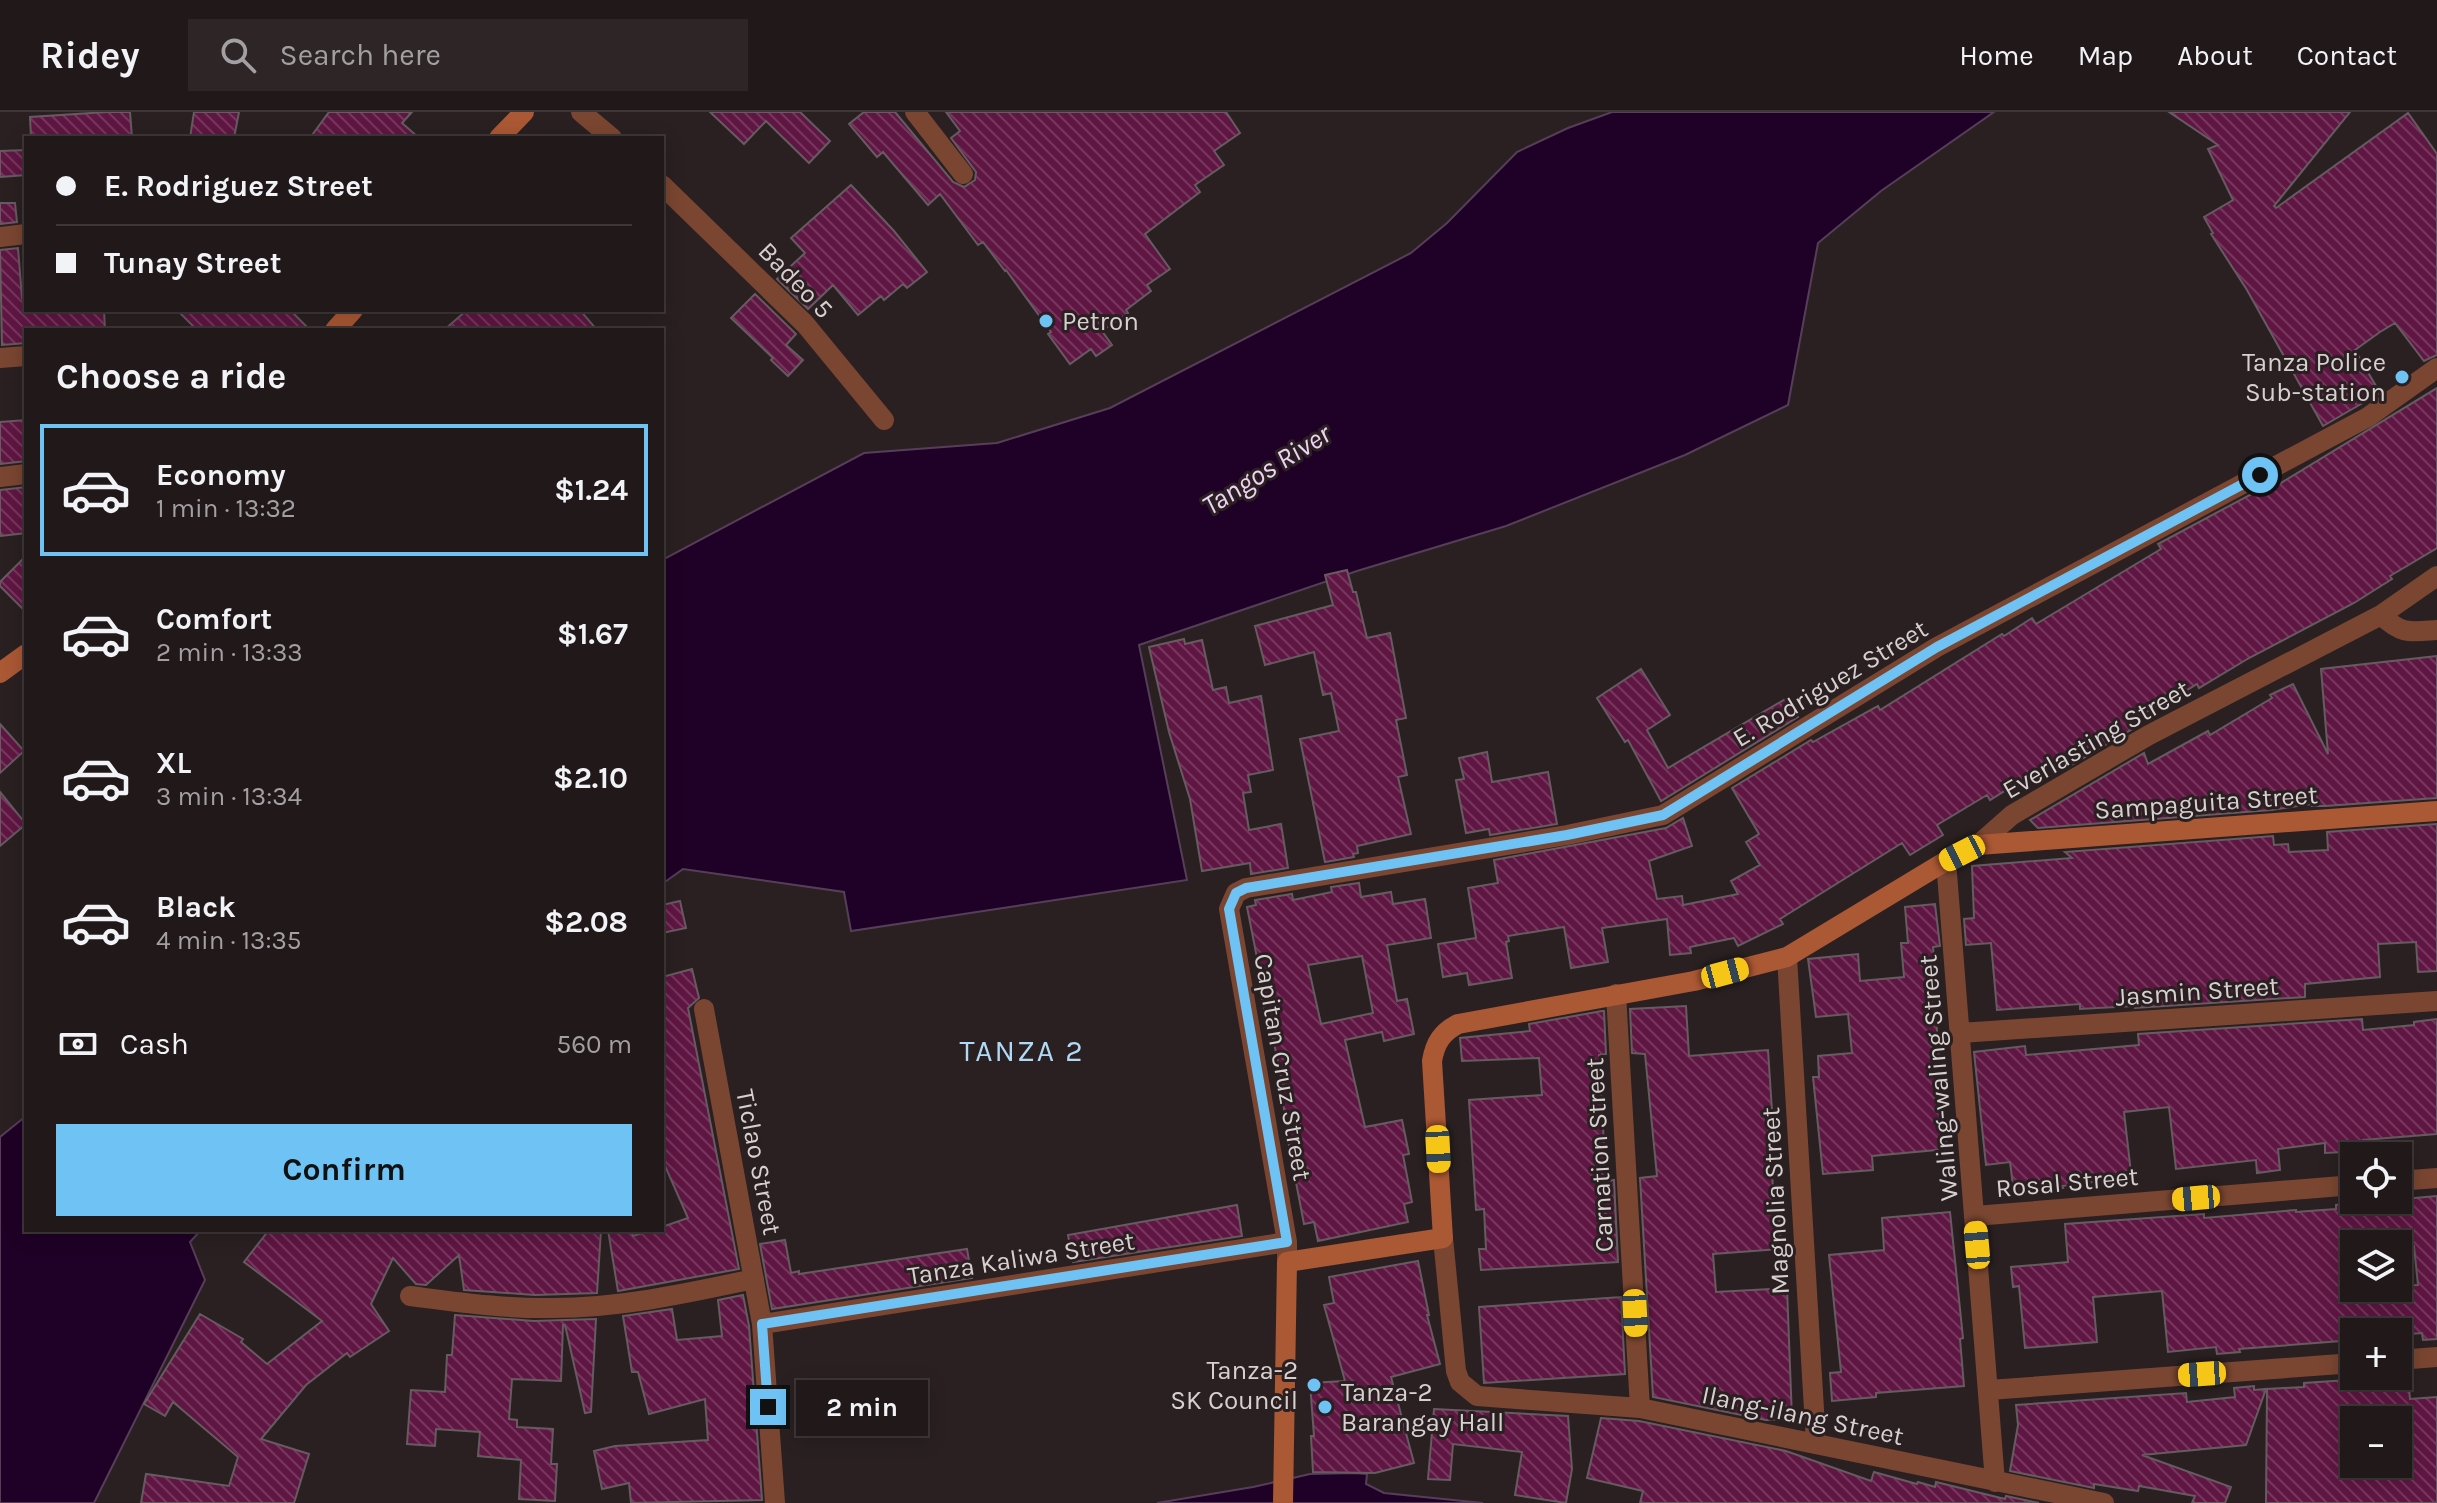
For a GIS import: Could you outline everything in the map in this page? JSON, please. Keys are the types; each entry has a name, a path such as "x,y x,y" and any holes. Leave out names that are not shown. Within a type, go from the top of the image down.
{"street":[{"path":"501,136 524,112"},
{"path":"581,112 610,136"},
{"path":"915,112 963,174"},
{"name":"Badeo 5","path":"664,187 805,324 884,420"},
{"path":"0,237 24,234"},
{"path":"337,328 351,312"},
{"path":"0,358 24,356"},
{"name":"E. Rodriguez Street","path":"1246,888 1567,835 1663,815 1937,647 2368,417 2437,368"},
{"path":"0,477 24,474"},
{"name":"Everlasting Street","path":"1443,1238 1432,1061 1439,1039 1446,1030 1458,1024 1694,981 1787,957 1978,845 2012,815 2149,735 2381,615 2437,576"},
{"path":"2381,615 2394,628 2406,632 2437,630"},
{"path":"0,673 24,655"},
{"name":"Sampaguita Street","path":"1978,845 2437,811"},
{"name":"Waling-waling Street","path":"1946,861 1995,1482"},
{"name":"Capitan Cruz Street","path":"1246,888 1236,893 1229,909 1287,1252"},
{"name":"Magnolia Street","path":"1787,957 1816,1443"},
{"name":"Carnation Street","path":"1616,994 1640,1408"},
{"name":"Jasmin Street","path":"1960,1033 2437,1001"},
{"name":"Ticlao Street","path":"704,1009 762,1324 775,1503"},
{"path":"2412,1180 2437,1178"},
{"name":"Rosal Street","path":"1975,1216 2340,1186"},
{"path":"1283,1503 1287,1252 1443,1238"},
{"name":"Ilang-ilang Street","path":"1443,1238 1456,1371 1467,1391 1489,1398 1640,1408 2104,1503"},
{"name":"Tanza Kaliwa Street","path":"762,1324 1287,1252"},
{"path":"410,1296 553,1308 657,1299 754,1279"},
{"path":"2412,1359 2437,1357"},
{"path":"1989,1390 2340,1364"}],"water":[{"name":"Tangos River","path":"1612,112 1994,112 1881,191 1818,243 1788,405 1685,455 1506,526 1357,571 1139,645 1187,880 851,931 844,892 683,869 664,883 664,559 864,453 997,443 1110,408 1411,253 1447,223 1517,152"},
{"path":"24,1118 24,1232 199,1232 190,1242 205,1280 94,1503 0,1503 0,1137"},
{"path":"1310,1474 1367,1474 1366,1484 1384,1493 1483,1503 1157,1503"}],"building":[{"path":"130,112 132,136 31,136 30,117"},
{"path":"194,112 239,112 234,136 190,136"},
{"path":"329,112 412,112 402,123 417,136 311,136"},
{"path":"710,112 800,112 830,141 809,163 766,121 744,144"},
{"path":"864,112 895,112 953,182 964,187 975,180 976,172 951,138 960,131 946,112 1226,112 1240,133 1214,151 1224,165 1195,185 1200,192 1145,234 1170,269 1147,285 1151,291 1126,310 1128,313 1102,331 1112,345 1096,356 1091,349 1070,364 1006,270 983,242 978,245 940,194 928,205 883,152 877,157 849,124"},
{"path":"2169,112 2350,112 2274,206 2276,208 2408,113 2437,154 2437,355 2424,361 2395,323 2380,332 2355,350 2380,393 2323,426 2204,217 2233,200 2208,149 2218,145"},
{"path":"24,150 24,175 0,177 0,151"},
{"path":"851,185 927,272 907,288 903,284 884,300 881,296 858,315 833,285 808,309 777,279 805,253 791,238"},
{"path":"0,203 15,203 17,222 0,224"},
{"path":"18,248 24,312 104,312 105,328 24,328 24,343 2,345 0,250"},
{"path":"755,294 796,334 786,345 803,360 788,376 731,318"},
{"path":"179,312 292,312 308,328 195,328"},
{"path":"465,312 582,312 595,328 446,328"},
{"path":"2437,388 2437,548 2390,576 2392,579 2354,603 2199,688 2197,684 2165,704 2163,702 2132,721 2134,728 2063,770 2056,759 1990,800 1987,795 1937,825 1943,835 1910,855 1902,843 1780,919 1783,924 1738,946 1734,938 1690,947 1691,953 1670,955 1667,919 1602,928 1608,962 1571,968 1564,927 1508,936 1509,941 1506,942 1512,978 1469,985 1467,973 1443,977 1438,944 1476,938 1468,888 1498,883 1494,860 1666,828 1683,818 1692,846 1649,861 1657,899 1682,896 1683,905 1738,894 1731,881 1760,865 1746,842 1759,834 1732,788 1811,740 1813,742 1878,706 1880,710 2002,634 2004,636 2032,618 2036,624 2161,549 2158,544 2274,482 2276,486"},
{"path":"24,420 24,461 0,464 0,422"},
{"path":"24,487 24,533 0,536 0,490"},
{"path":"24,558 24,610 0,586 0,582"},
{"path":"1347,570 1353,592 1356,592 1367,638 1390,633 1406,718 1396,720 1407,775 1398,777 1411,834 1357,846 1358,853 1353,854 1354,857 1325,862 1300,739 1339,731 1331,693 1323,695 1314,652 1265,665 1255,626 1333,605 1325,575"},
{"path":"1184,639 1185,644 1202,640 1213,690 1226,687 1229,703 1261,696 1273,770 1248,775 1251,792 1243,793 1249,830 1281,824 1288,868 1251,874 1250,863 1202,871 1190,799 1169,732 1149,647"},
{"path":"2437,656 2437,798 2325,806 2312,804 2038,828 2030,820 2144,753 2148,764 2208,731 2210,735 2272,698 2270,695 2293,684 2328,754 2321,669"},
{"path":"1641,669 1670,715 1647,730 1668,768 1787,698 1798,717 1661,801 1628,740 1625,742 1597,698"},
{"path":"0,724 24,751 0,773"},
{"path":"1487,752 1492,782 1548,772 1557,824 1490,835 1489,829 1466,833 1456,780 1464,779 1459,758"},
{"path":"0,792 24,822 24,826 0,846"},
{"path":"2437,824 2437,971 2418,972 2416,942 2378,944 2380,977 2305,984 2305,997 2135,1008 2080,1009 2080,1004 1997,1010 1991,943 1966,945 1964,919 1974,918 1972,866 2072,858 2065,852 2273,836 2274,845 2288,844 2289,852 2328,850 2327,832"},
{"path":"1359,883 1361,897 1391,892 1393,904 1425,899 1431,938 1387,945 1397,1001 1407,999 1414,1034 1384,1041 1382,1032 1345,1040 1365,1127 1402,1120 1409,1154 1403,1155 1412,1202 1404,1204 1408,1222 1318,1241 1314,1222 1304,1224 1286,1130 1280,1088 1283,1087 1260,989 1263,988 1247,907 1256,905 1255,900 1292,894 1293,900 1332,892 1331,887","holes":["1362,956 1373,1013 1321,1024 1308,965"]},
{"path":"680,901 686,928 664,933 664,905"},
{"path":"1935,904 1940,946 1933,947 1935,969 1929,970 1947,1149 1872,1156 1873,1170 1823,1174 1813,1077 1819,1077 1818,1056 1852,1053 1848,1014 1816,1017 1808,959 1858,954 1860,981 1904,977 1901,943 1908,943 1905,907"},
{"path":"692,969 699,998 688,1008 739,1269 618,1291 608,1232 632,1232 633,1236 664,1232 664,1226 688,1218 664,1164 664,976"},
{"path":"1686,1006 1689,1056 1768,1050 1772,1111 1767,1111 1781,1249 1713,1254 1716,1292 1787,1288 1792,1419 1766,1420 1653,1397 1640,1178 1657,1176 1645,1054 1632,1053 1630,1009"},
{"path":"1604,1011 1606,1054 1599,1055 1606,1181 1614,1180 1618,1262 1481,1270 1479,1249 1486,1249 1484,1209 1476,1210 1469,1100 1542,1095 1539,1058 1462,1061 1460,1038 1530,1031 1529,1024"},
{"path":"2362,1019 2363,1030 2414,1025 2414,1022 2437,1019 2437,1134 2340,1142 2340,1152 2325,1153 2325,1143 2278,1149 2280,1170 2257,1173 2256,1160 2176,1169 2169,1107 2124,1112 2131,1173 2093,1178 2094,1182 2063,1188 2014,1193 2010,1162 1986,1165 1974,1052 2025,1046 2026,1055 2139,1045 2138,1034"},
{"path":"2437,1196 2437,1339 2423,1340 2422,1333 2412,1334 2412,1318 2340,1318 2340,1341 2239,1349 2240,1352 2217,1354 2216,1347 2168,1352 2162,1291 2093,1297 2097,1342 2025,1348 2019,1286 2013,1287 2011,1267 2068,1262 2065,1224 2336,1209 2336,1205 2340,1205 2340,1214 2412,1214 2412,1198"},
{"path":"1237,1205 1242,1236 1073,1262 1068,1235"},
{"path":"1950,1212 1963,1338 1960,1339 1964,1386 1876,1393 1876,1397 1832,1401 1830,1373 1841,1372 1829,1255 1884,1250 1882,1218"},
{"path":"267,1232 601,1232 597,1293 535,1295 464,1290 459,1255 426,1285 416,1284 393,1258 371,1304 389,1331 350,1357 347,1353 306,1385 261,1439 309,1454 294,1503 141,1503 146,1474 229,1486 238,1457 173,1402 165,1416 144,1404 200,1314 243,1339 241,1342 267,1364 322,1321 244,1262"},
{"path":"785,1240 791,1273 967,1249 972,1278 772,1309 760,1244"},
{"path":"1418,1261 1427,1315 1440,1364 1391,1377 1414,1463 1375,1473 1313,1472 1310,1383 1345,1381 1324,1305 1334,1303 1329,1277"},
{"path":"743,1295 749,1326 762,1500 631,1503 629,1483 602,1489 594,1451 615,1446 708,1440 705,1399 649,1414 638,1372 632,1372 623,1316 672,1309 677,1340 722,1336 718,1300"},
{"path":"1621,1297 1625,1374 1484,1383 1479,1307"},
{"path":"455,1315 534,1321 596,1319 591,1412 585,1413 565,1325 561,1381 512,1379 509,1419 517,1420 517,1427 553,1429 551,1464 557,1464 555,1501 519,1499 521,1460 478,1456 480,1432 436,1429 435,1446 407,1444 411,1390 445,1392 447,1355 452,1355"},
{"path":"2340,1381 2340,1390 2409,1390 2410,1399 2437,1397 2437,1503 2266,1503 2267,1389 2304,1387 2304,1383"},
{"path":"2254,1386 2254,1390 2266,1389 2246,1445 2142,1455 2231,1487 2225,1503 2192,1503 2195,1496 2139,1486 2138,1491 2094,1484 2094,1488 2010,1471 2018,1425 2016,1405 2186,1393 2187,1402 2235,1397 2234,1388"},
{"path":"1434,1409 1568,1416 1572,1469 1566,1503 1515,1495 1522,1452 1453,1444 1450,1480 1428,1479"},
{"path":"1601,1418 1639,1421 1786,1451 1871,1481 1874,1472 1917,1484 1935,1487 1936,1482 2005,1499 2006,1496 2039,1503 1640,1503 1643,1491 1587,1478"}],"place":[{"name":"Petron","path":"1046,321"},
{"name":"Tanza Police Sub-station","path":"2402,377"},
{"name":"Tanza-2 SK Council","path":"1314,1385"},
{"name":"Tanza-2 Barangay Hall","path":"1325,1407"}],"district":[{"name":"TANZA 2","path":"1022,1051"}],"route":[{"path":"768,1407 762,1324 1287,1242 1229,909 1236,893 1246,888 1567,835 1663,815 1937,647 2260,475"}]}
